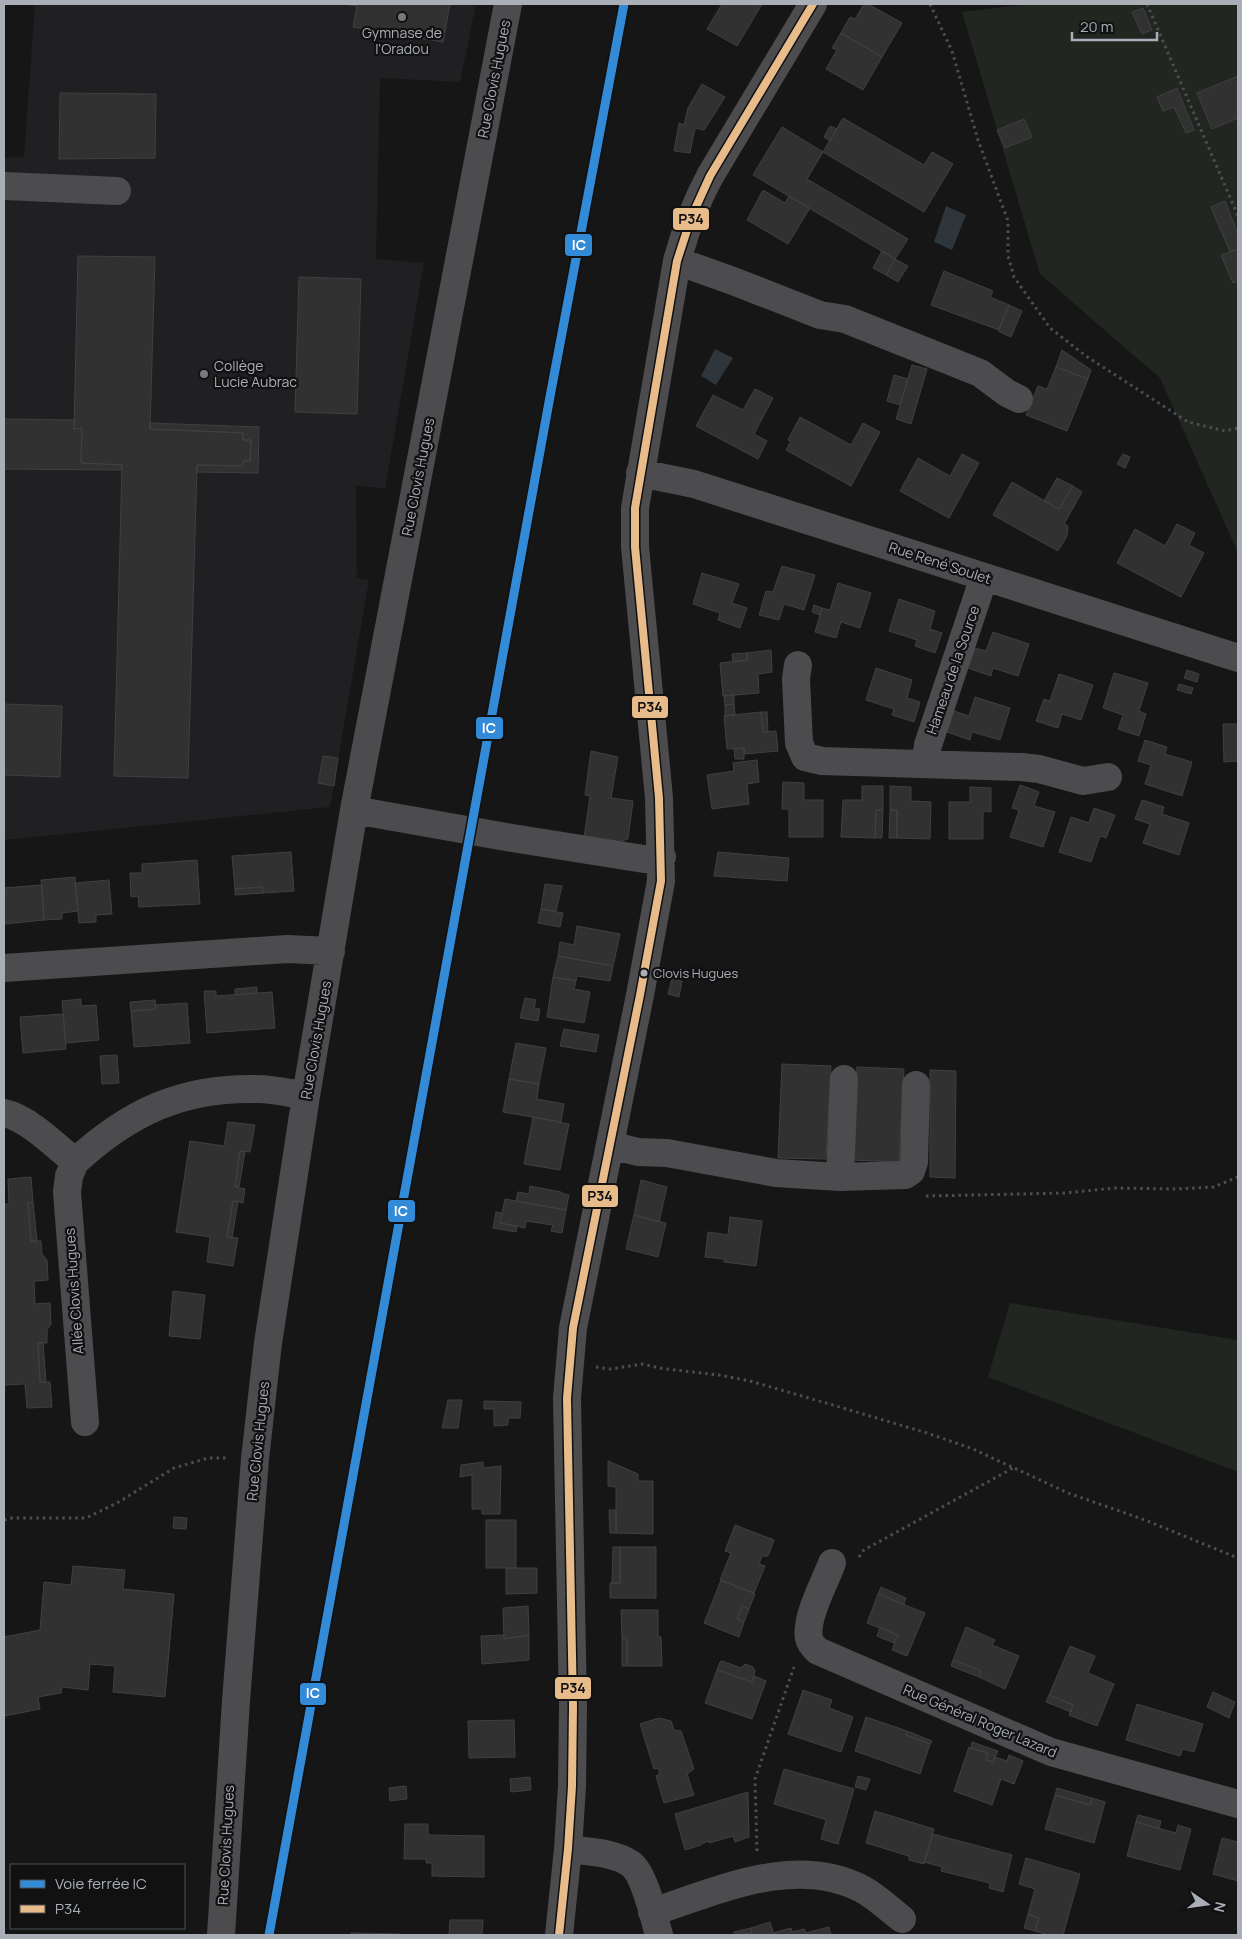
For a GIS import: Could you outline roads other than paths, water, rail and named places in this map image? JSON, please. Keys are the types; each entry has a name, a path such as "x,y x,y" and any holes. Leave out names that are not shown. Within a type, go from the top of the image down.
{"street":[{"name":"Rue Clovis Hugues","path":"221,1935 255,1459 268,1343 306,1096 354,810 508,4"},
{"path":"559,1935 572,1786 573,1706 568,1364 573,1328 657,910 661,881 662,857 659,798 636,547 635,508 677,261 686,228 696,200 814,4"},
{"path":"4,186 117,191"},
{"path":"677,261 820,315 845,319 980,373 1007,394 1019,399"},
{"name":"Rue René Soulet","path":"640,473 694,484 1238,658"},
{"name":"Hameau de la Source","path":"924,764 928,745 984,577"},
{"path":"798,665 796,679 798,743 805,756 822,761 1021,767 1039,769 1083,782 1108,777"},
{"path":"354,810 634,857 662,857"},
{"path":"4,968 286,949 331,951"},
{"path":"840,1176 844,1079"},
{"path":"610,1145 638,1152 668,1152 776,1173 840,1176 905,1174 911,1172 914,1162 916,1085"},
{"path":"4,1113 25,1122 75,1162 106,1135 138,1114 165,1102 228,1090 259,1089 306,1096"},
{"name":"Allée Clovis Hugues","path":"75,1162 69,1176 67,1192 85,1422"},
{"name":"Rue Général Roger Lazard","path":"832,1563 812,1614 809,1637 811,1644 828,1657 1051,1752 1238,1804"},
{"path":"568,1849 600,1853 623,1860 633,1866 640,1875 655,1923 760,1878 800,1874 832,1878 862,1889 902,1919"}],"rail line":[{"name":"IC","path":"269,1935 549,402 624,4"}],"place":[{"name":"Gymnase de l'Oradou","path":"402,17"},
{"name":"Collège Lucie Aubrac","path":"204,374"},
{"name":"Clovis Hugues","path":"644,973"}]}
